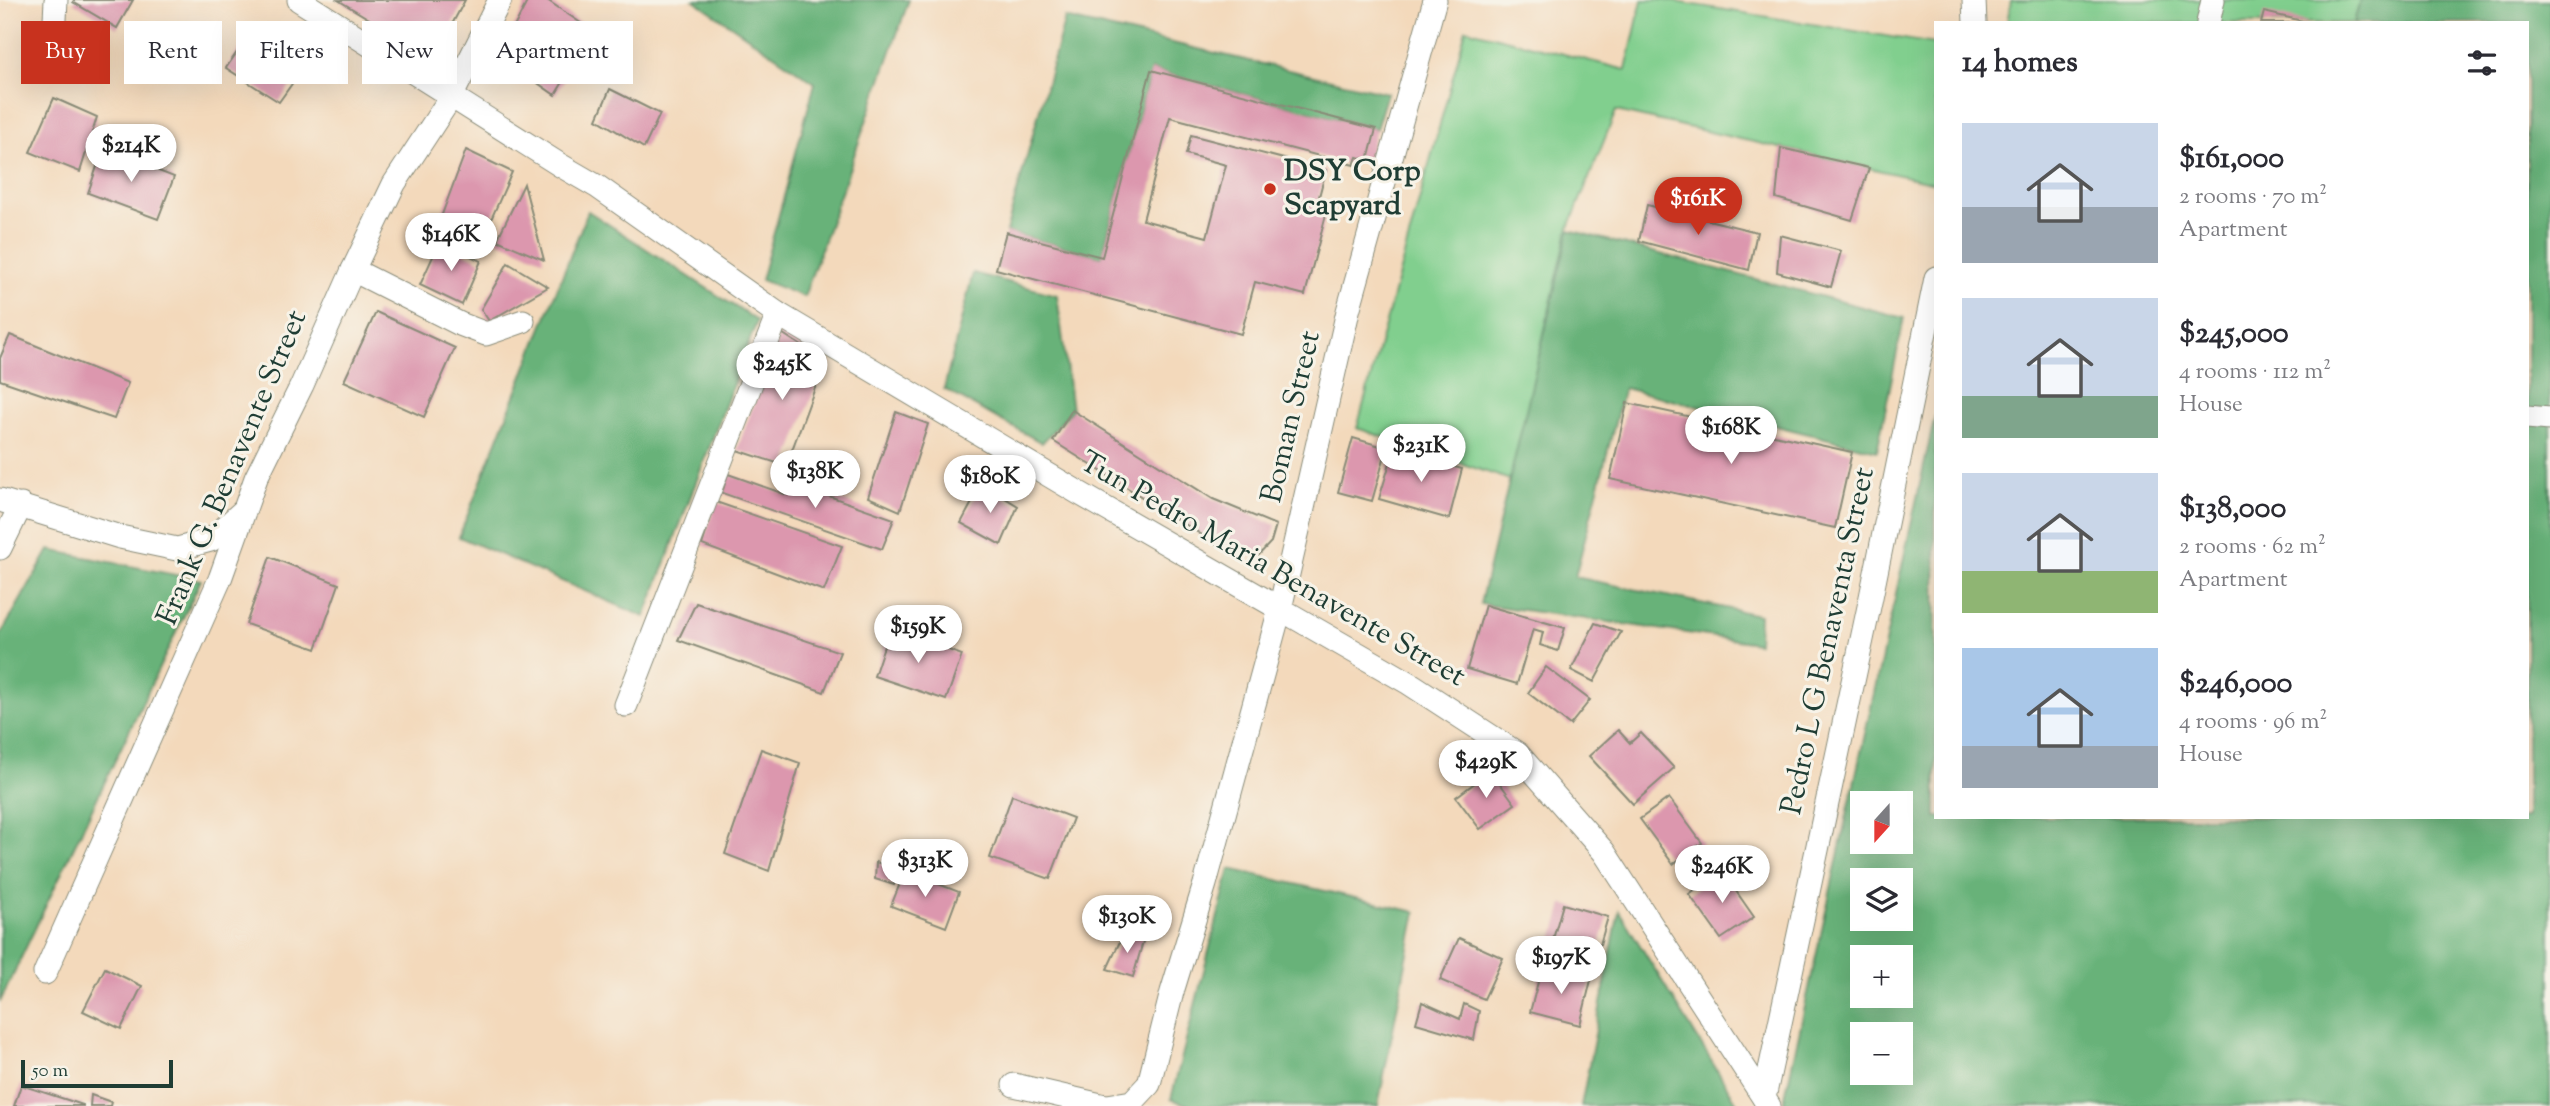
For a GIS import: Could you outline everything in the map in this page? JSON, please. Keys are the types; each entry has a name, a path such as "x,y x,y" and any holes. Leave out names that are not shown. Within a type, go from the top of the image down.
{"street":[{"path":"55,21 56,0"},
{"name":"Tun Pedro Maria Benavente Street","path":"299,0 597,187 778,314 1079,493 1409,683 1518,754 1604,852 1766,1102"},
{"name":"Frank G. Benavente Street","path":"45,973 220,579 256,478 302,385 353,270 394,184 451,97 500,0"},
{"name":"Boman Street","path":"1014,1085 1106,1106 1132,1102 1149,1084 1172,992 1205,884 1280,609 1348,311 1435,0"},
{"path":"1974,0 1975,21"},
{"path":"2208,21 2213,0"},
{"path":"353,270 460,324 486,334 523,321"},
{"name":"Pedro L G Benaventa Street","path":"1766,1102 1934,288"},
{"path":"626,705 778,314"},
{"path":"2529,417 2550,419"},
{"path":"0,548 11,502 120,537 177,549 211,540 247,507"}],"green space":[{"path":"694,0 909,0 804,297 761,280 815,83"},
{"path":"1642,0 1664,0 1934,44 1934,183 1616,111 1568,230 1510,480 1357,428 1466,29 1626,70"},
{"path":"2011,0 2360,0 2355,21 2007,21"},
{"path":"2360,0 2550,0 2550,1106 1783,1106 1850,802 1850,854 1913,854 1913,791 1852,791 1934,421 1934,819 2529,819 2529,21 2355,21"},
{"path":"1065,18 1387,93 1376,129 1151,70 1102,257 1006,232"},
{"path":"588,211 757,321 645,617 459,537"},
{"path":"1569,230 1904,318 1877,451 1624,388 1575,577 1759,615 1758,643 1480,604"},
{"path":"973,273 1057,295 1072,410 1042,443 944,389"},
{"path":"49,550 201,580 0,1002 0,636"},
{"path":"1230,869 1416,912 1378,1106 1191,1106 1171,1099"},
{"path":"1619,911 1739,1106 1581,1106"}],"building":[{"path":"133,0 117,28 110,21 105,21 73,2"},
{"path":"338,0 465,0 454,21 373,21"},
{"path":"528,0 547,0 578,21 517,21"},
{"path":"2264,12 2303,21 2262,21"},
{"path":"236,54 236,74 226,68"},
{"name":"DSY Corp Scapyard","path":"1151,70 1376,129 1368,160 1357,157 1354,165 1170,117 1143,220 1207,237 1226,165 1186,154 1191,135 1326,170 1316,208 1327,211 1305,295 1255,282 1241,334 996,269 1006,232 1102,257"},
{"path":"251,84 292,84 279,102"},
{"path":"539,84 562,84 555,95"},
{"path":"610,89 660,114 644,148 597,119"},
{"path":"54,98 97,117 80,172 30,152"},
{"path":"1781,148 1869,168 1852,220 1776,198"},
{"path":"103,149 174,177 158,219 88,193"},
{"path":"466,150 512,172 482,240 440,220"},
{"path":"524,184 544,260 497,240"},
{"path":"1647,205 1757,232 1749,270 1639,241"},
{"path":"1780,235 1841,251 1831,287 1777,272"},
{"path":"440,241 481,261 462,305 420,285"},
{"path":"508,263 548,287 489,321 481,309"},
{"path":"376,312 455,348 424,417 344,381"},
{"path":"780,332 825,361 786,466 737,450"},
{"path":"10,335 128,383 114,419 0,380 0,358"},
{"path":"1627,403 1852,452 1835,528 1610,479"},
{"path":"1072,410 1213,499 1276,525 1271,542 1257,557 1241,550 1237,557 1053,441"},
{"path":"896,412 928,424 900,511 868,497"},
{"path":"1353,438 1387,448 1372,501 1338,492"},
{"path":"1394,450 1462,469 1449,519 1379,499"},
{"path":"728,474 787,495 792,483 894,519 882,549 722,493"},
{"path":"982,484 1018,506 1001,545 961,523"},
{"path":"716,502 842,546 824,591 702,545"},
{"path":"270,557 339,584 316,649 246,624"},
{"path":"696,603 840,652 824,692 678,640"},
{"path":"1485,605 1565,628 1558,651 1540,645 1543,632 1533,629 1517,684 1467,669"},
{"path":"1595,623 1621,632 1594,682 1571,670"},
{"path":"890,628 962,655 946,700 874,676"},
{"path":"1546,667 1590,700 1570,725 1528,693"},
{"path":"1618,730 1630,743 1641,733 1674,768 1633,804 1589,756"},
{"path":"761,749 800,763 769,871 725,854"},
{"path":"1491,771 1515,804 1480,829 1456,797"},
{"path":"1012,795 1073,818 1050,879 990,858"},
{"path":"1669,798 1702,843 1673,864 1640,819"},
{"path":"876,862 899,869 894,885 875,879"},
{"path":"905,871 959,892 946,927 891,906"},
{"path":"1722,871 1754,917 1721,939 1689,894"},
{"path":"1563,904 1608,917 1592,972 1547,960"},
{"path":"1124,933 1144,938 1133,977 1107,969"},
{"path":"1459,938 1503,958 1484,999 1440,980"},
{"path":"1542,967 1591,980 1580,1025 1530,1012"},
{"path":"105,968 142,986 121,1029 83,1011"},
{"path":"1422,1002 1460,1019 1464,1004 1479,1011 1474,1040 1416,1023"},
{"path":"21,1085 83,1105 83,1106 14,1106"},
{"path":"91,1095 111,1102 110,1106 90,1106"}],"place":[{"name":"DSY Corp Scapyard","path":"1270,189"}]}
